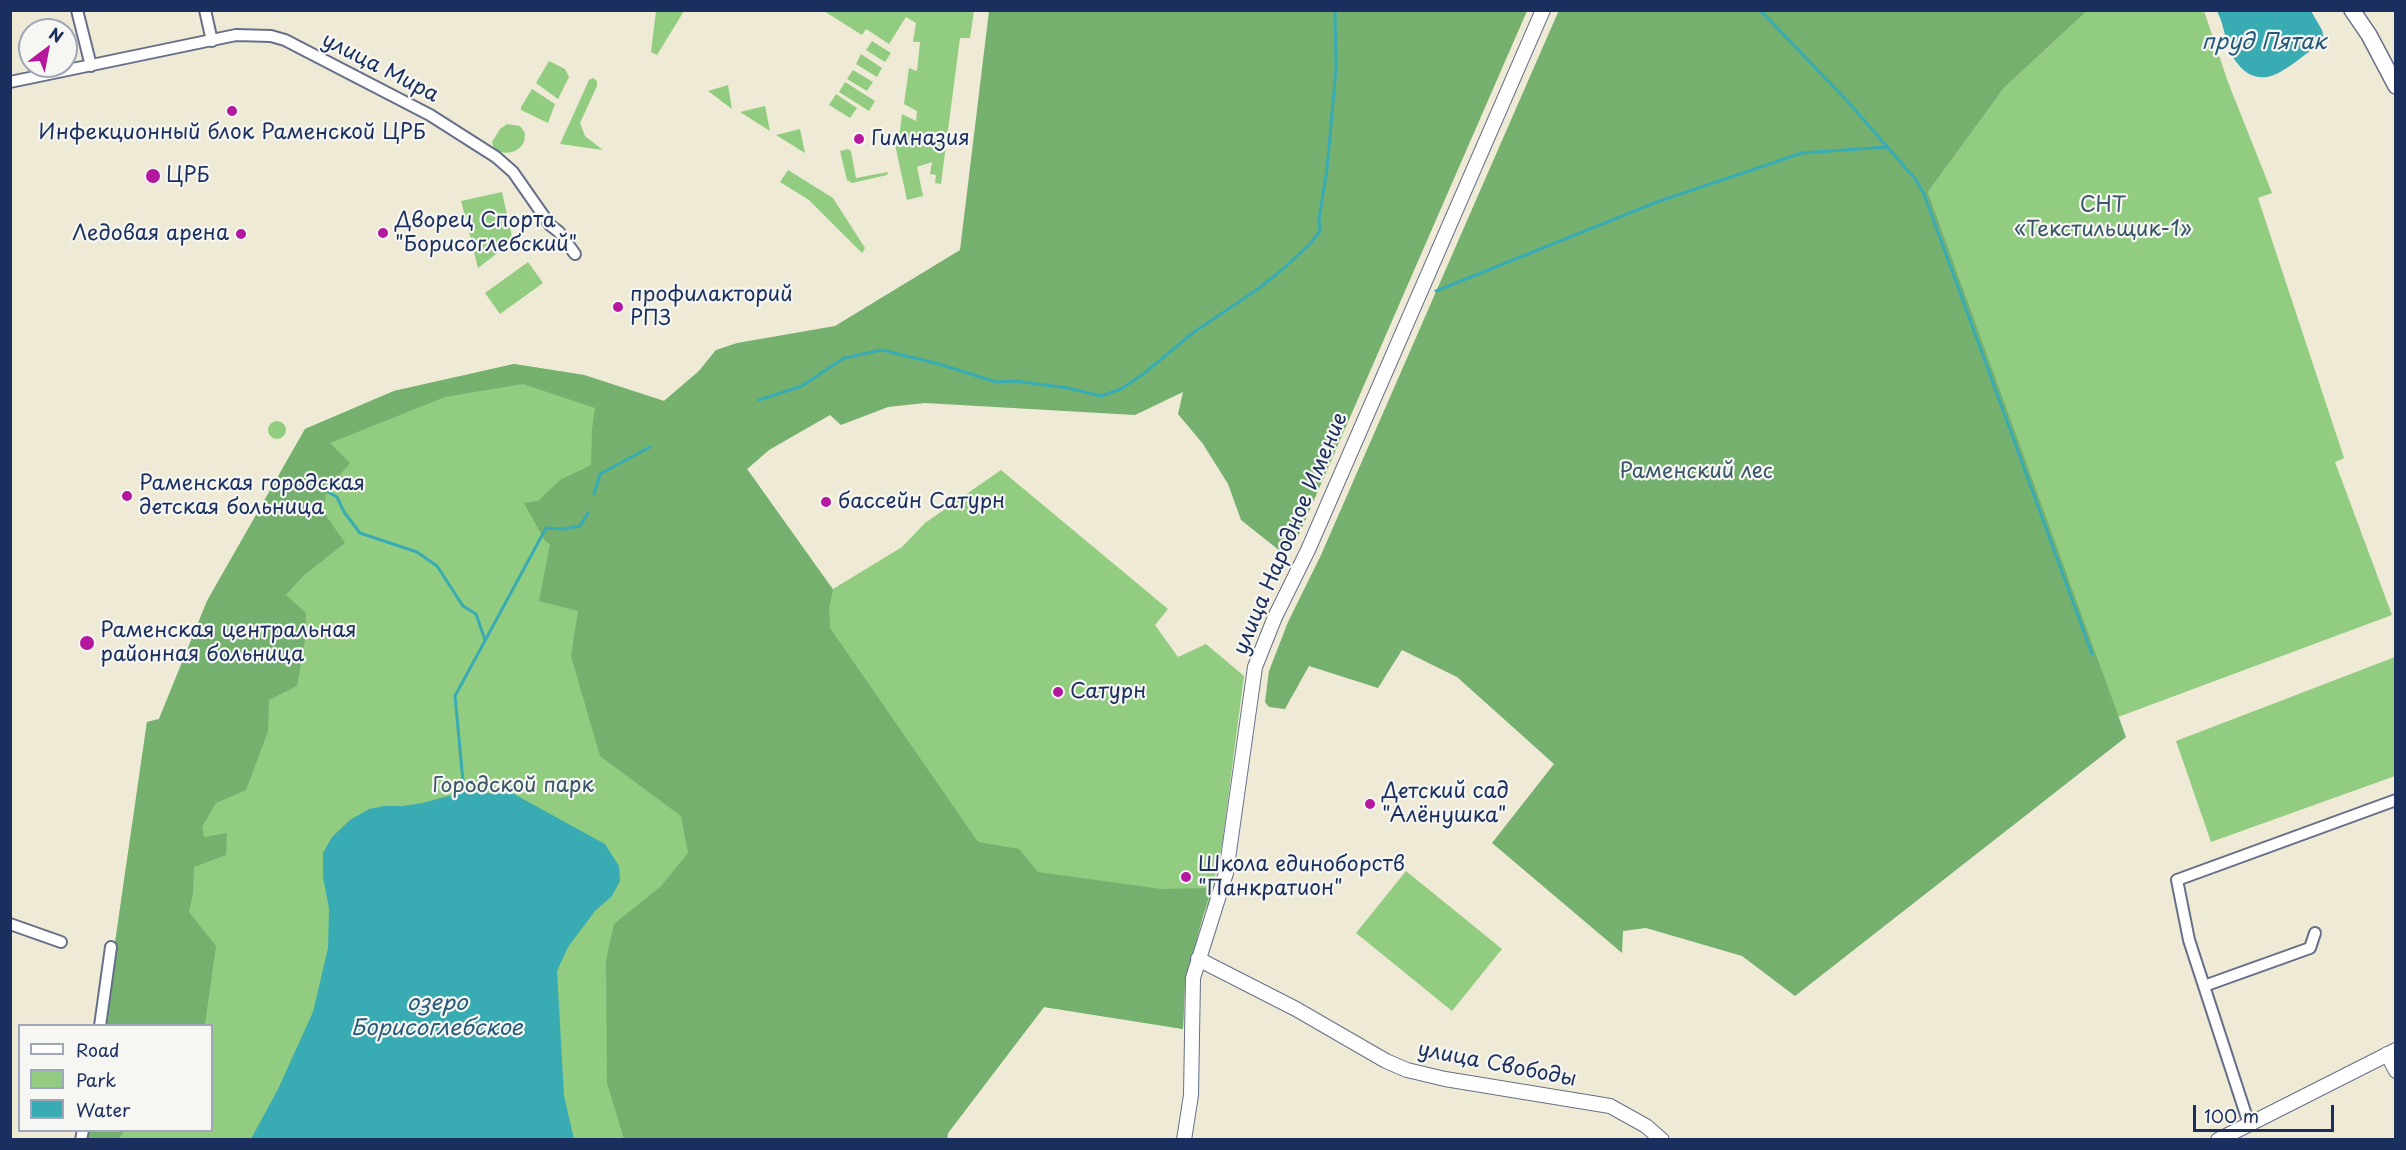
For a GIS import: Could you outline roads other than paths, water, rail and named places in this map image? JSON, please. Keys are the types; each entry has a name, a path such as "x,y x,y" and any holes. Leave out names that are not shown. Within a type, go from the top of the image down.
{"main road":[{"path":"2352,10 2369,35 2396,86"}],"street":[{"path":"77,10 91,66"},
{"path":"205,10 212,41"},
{"name":"улица Народное Имение","path":"1184,1140 1191,1095 1193,978 1226,873 1255,667 1275,616 1308,550 1543,10"},
{"name":"улица Мира","path":"10,82 236,35 253,34 285,40 444,123 496,157 513,172 550,225 559,232 575,254"},
{"path":"2249,1124 2187,933 2177,880 2396,800"},
{"path":"10,924 61,942"},
{"path":"2204,986 2310,948 2315,933"},
{"path":"100,1024 111,947"},
{"name":"улица Свободы","path":"1198,959 1296,1009 1386,1061 1407,1070 1445,1079 1610,1106 1646,1126 1662,1140"},
{"path":"2218,1140 2391,1052 2396,1071"}],"water":[{"name":"пруд Пятак","path":"2217,11 2311,11 2322,30 2324,39 2276,74 2268,77 2251,75 2234,59"},
{"name":"озеро Борисоглебское","path":"464,792 514,794 605,844 619,866 620,881 612,896 595,911 568,947 557,971 564,1096 574,1139 251,1139 278,1089 313,1012 328,948 329,908 323,877 323,853 332,837 350,820 369,809 422,803"}],"waterway":[{"path":"759,400 802,386 844,358 882,350 939,364 996,382 1015,381 1068,388 1101,396 1121,389 1142,375 1194,332 1258,289 1283,269 1311,243 1320,231 1319,219 1327,169 1336,69 1335,10"},
{"path":"1760,10 1850,104 1916,180 1924,194 2092,654"},
{"path":"1436,291 1657,202 1802,153 1887,147"},
{"path":"594,494 600,474 650,447"},
{"path":"309,479 322,488"},
{"path":"328,492 337,497 344,512 360,533 417,552 437,566 463,606 476,614 485,640"},
{"path":"464,792 455,696 546,528 563,529 580,526 588,513"}],"place":[{"name":"Инфекционный блок Раменской ЦРБ","path":"232,111"},
{"name":"Гимназия","path":"859,139"},
{"name":"ЦРБ","path":"153,176"},
{"name":"Дворец Спорта \"Борисоглебский\"","path":"383,233"},
{"name":"Ледовая арена","path":"241,234"},
{"name":"профилакторий РПЗ","path":"618,307"},
{"name":"Раменская городская детская больница","path":"127,496"},
{"name":"бассейн Сатурн","path":"826,502"},
{"name":"Раменская центральная районная больница","path":"87,643"},
{"name":"Сатурн","path":"1058,692"},
{"name":"Детский сад \"Алёнушка\"","path":"1370,804"},
{"name":"Школа единоборств \"Панкратион\"","path":"1186,877"}],"park label":[{"name":"СНТ «Текстильщик-1»","path":"2103,218"},
{"name":"Раменский лес","path":"1696,472"},
{"name":"Городской парк","path":"513,786"}]}
